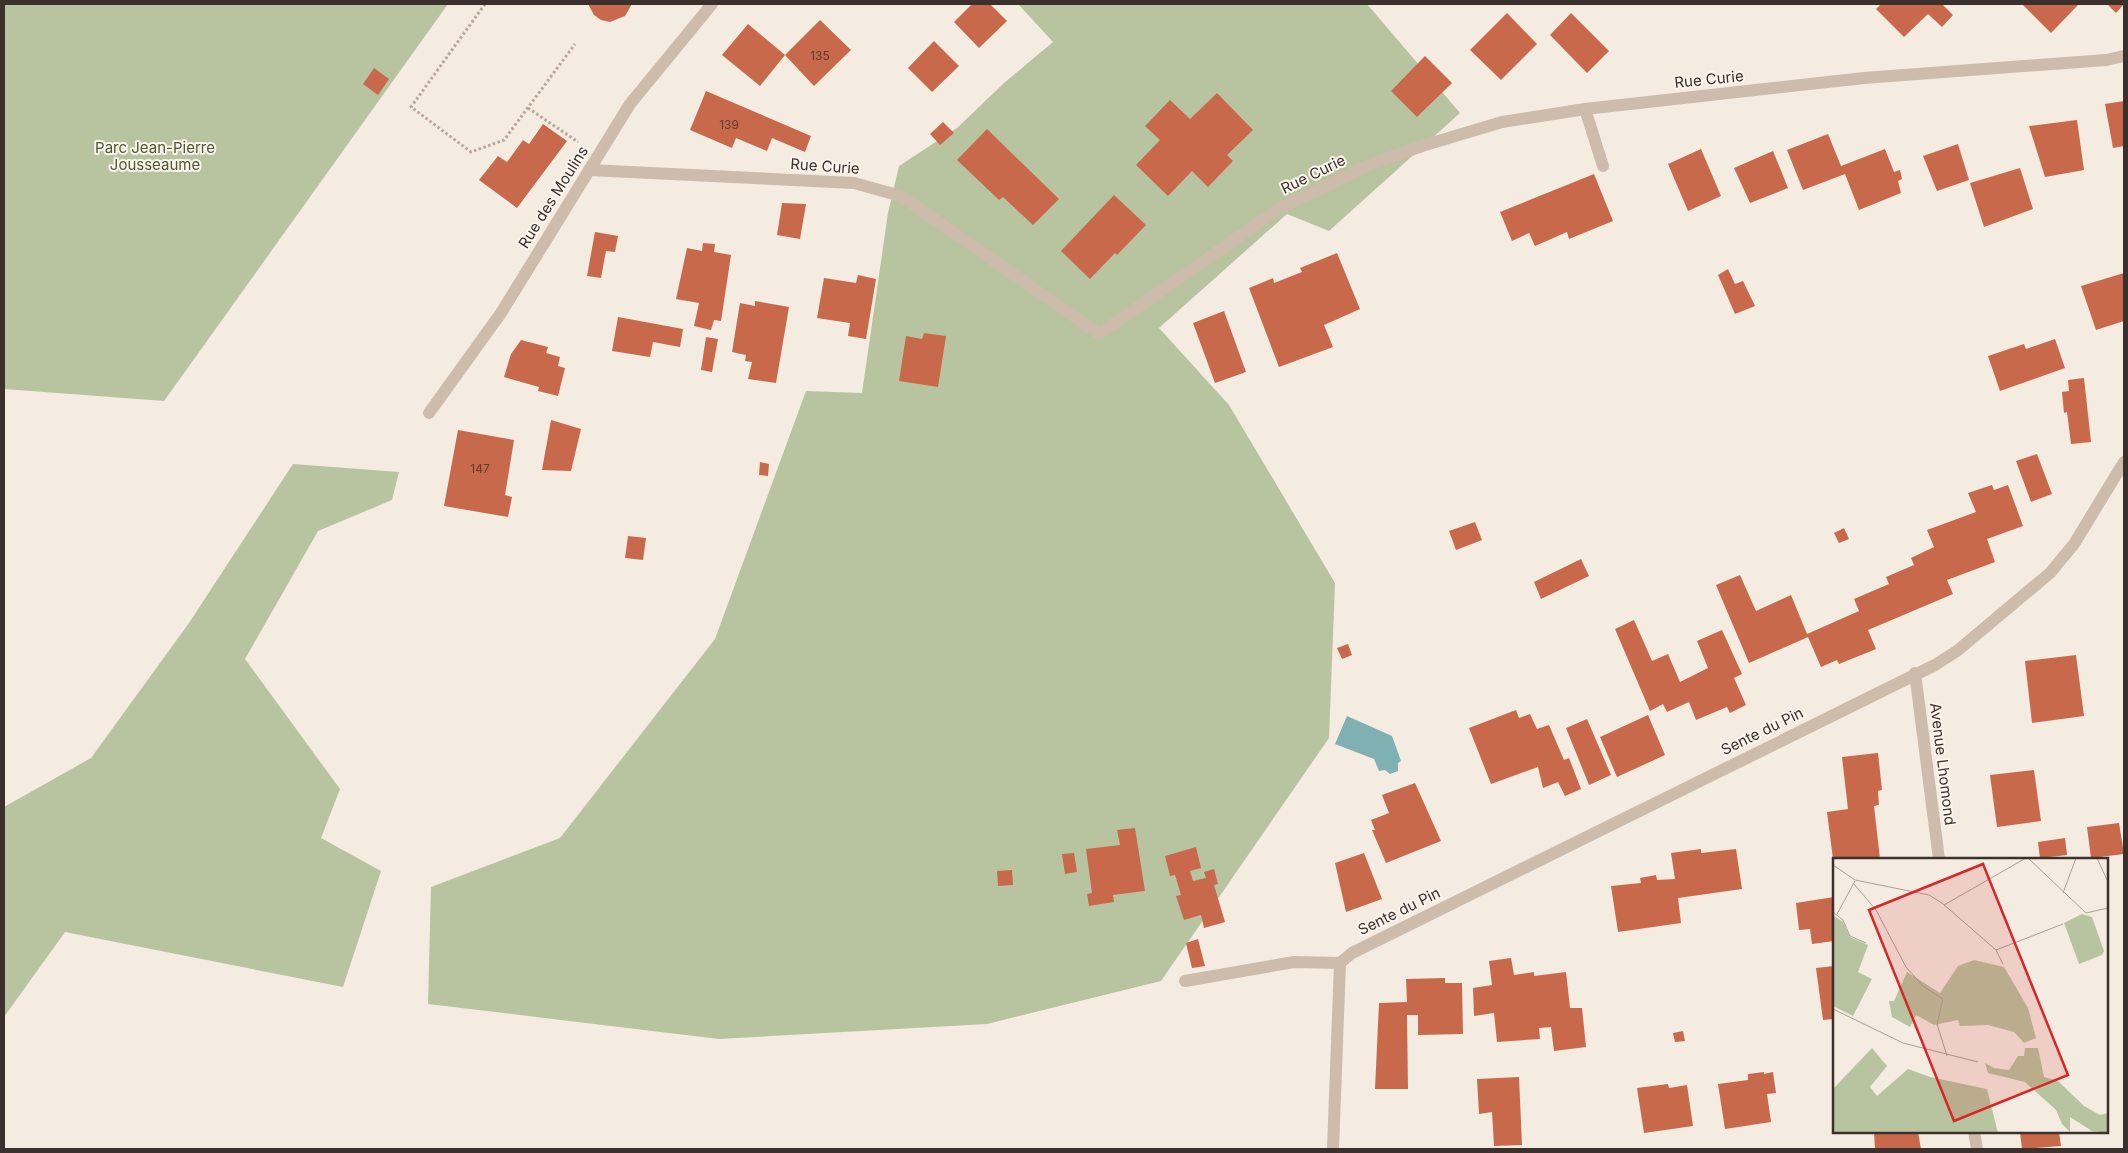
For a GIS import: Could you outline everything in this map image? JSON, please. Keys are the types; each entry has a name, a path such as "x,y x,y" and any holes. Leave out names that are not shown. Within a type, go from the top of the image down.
{"street":[{"name":"Rue des Moulins","path":"429,413 501,313 630,104 712,4"},
{"name":"Rue Curie","path":"589,170 854,183 901,196 1099,334 1280,208 1368,165 1422,146 1502,122 1585,109 1864,78 2106,60 2124,56"},
{"path":"1585,109 1602,166"},
{"name":"Sente du Pin","path":"1340,964 1352,952 1935,664 1957,651 2050,573 2074,544 2124,462"},
{"name":"Avenue Lhomond","path":"1915,673 1939,858"},
{"path":"1185,981 1294,962 1340,964 1333,1149"},
{"path":"1974,1133 1977,1149"}],"path":[{"path":"485,4 411,108 471,152 504,140 575,44"},
{"path":"528,108 581,144"}],"green space":[{"name":"Parc Jean-Pierre Jousseaume","path":"4,4 448,4 164,401 4,389"},
{"path":"1018,4 1367,4 1460,113 1329,231 1287,214 1159,328 1229,405 1335,583 1329,738 1161,981 987,1024 719,1039 428,1004 431,887 560,838 715,639 806,391 862,393 888,213 899,166 957,128 1004,83 1053,42"},
{"path":"293,464 399,472 392,500 318,531 245,659 340,789 321,838 381,871 343,987 65,932 4,1017 4,807 91,758 189,623"}],"water":[{"path":"1347,716 1392,736 1401,761 1398,763 1398,771 1390,774 1385,770 1379,771 1374,759 1335,744"}],"building":[{"path":"588,4 632,4 625,16 610,22 601,20 594,15"},
{"path":"972,4 990,4 1007,21 979,48 954,22"},
{"path":"1881,4 1942,4 1953,15 1942,27 1928,14 1904,37 1876,9"},
{"path":"2022,4 2079,4 2051,33"},
{"path":"2107,4 2124,4 2116,13"},
{"path":"1507,13 1537,44 1501,80 1470,50"},
{"path":"1571,13 1609,51 1587,73 1550,35"},
{"path":"820,20 851,50 814,86 785,55"},
{"path":"748,24 785,55 760,86 722,55"},
{"path":"934,41 959,66 932,92 908,68"},
{"path":"1425,56 1452,83 1417,117 1391,91"},
{"path":"374,68 389,79 378,95 363,84"},
{"path":"706,91 811,136 805,152 772,138 767,151 736,138 732,148 690,130"},
{"path":"1217,93 1253,130 1227,155 1233,161 1208,187 1192,171 1168,196 1136,165 1160,140 1145,126 1170,100 1190,119"},
{"path":"2124,101 2124,146 2113,148 2105,104"},
{"path":"2077,120 2084,170 2045,177 2029,126"},
{"path":"943,122 954,133 940,145 930,134"},
{"path":"543,124 567,141 517,208 479,180 498,156 507,162 523,140 529,144"},
{"path":"987,129 1059,199 1033,225 1003,197 999,200 957,160"},
{"path":"1828,134 1841,166 1885,149 1894,172 1900,170 1902,179 1898,181 1901,193 1859,210 1845,174 1803,190 1787,150"},
{"path":"1958,144 1969,180 1937,191 1923,156"},
{"path":"1701,149 1721,196 1688,211 1668,164"},
{"path":"1773,151 1788,188 1750,203 1734,168"},
{"path":"2020,168 2033,209 1984,227 1970,183"},
{"path":"1594,174 1613,221 1569,239 1567,232 1535,246 1529,233 1512,241 1500,212"},
{"path":"1114,195 1146,225 1090,279 1061,251"},
{"path":"782,203 806,204 800,239 777,235"},
{"path":"595,232 618,236 615,252 606,251 601,278 587,276"},
{"path":"703,243 715,244 714,252 731,255 721,321 714,320 711,330 694,326 699,303 676,299 687,248 702,251"},
{"path":"1337,253 1360,309 1324,325 1333,347 1279,367 1249,288 1273,278 1274,283 1302,272 1300,268"},
{"path":"1728,269 1735,284 1743,281 1755,306 1735,314 1718,275"},
{"path":"2124,273 2124,321 2096,330 2081,286"},
{"path":"858,275 876,279 866,339 848,336 850,323 817,318 824,278 856,283"},
{"path":"755,301 789,307 776,383 748,379 752,362 745,361 746,355 732,352 740,303 755,306"},
{"path":"1224,311 1246,372 1215,383 1193,323"},
{"path":"618,317 683,329 680,347 653,342 650,357 612,351"},
{"path":"924,333 946,336 938,387 899,381 906,336 922,339"},
{"path":"706,337 718,339 712,372 701,370"},
{"path":"2055,339 2065,368 2000,391 1988,356 2024,344 2026,349"},
{"path":"521,340 548,347 546,353 560,357 558,366 565,368 558,396 538,391 539,387 504,377 511,354"},
{"path":"2084,378 2091,442 2071,444 2067,412 2064,413 2062,392 2069,391 2068,380"},
{"path":"551,420 581,429 571,471 542,470"},
{"path":"458,430 514,440 505,495 512,497 508,517 444,506"},
{"path":"2037,454 2052,494 2031,502 2016,461"},
{"path":"760,462 769,464 768,476 759,475"},
{"path":"1992,485 1994,490 2008,485 2023,526 1987,539 1995,562 1947,580 1953,594 1868,630 1876,649 1839,664 1837,660 1821,667 1808,637 1749,663 1716,585 1740,575 1756,611 1791,595 1807,634 1859,611 1854,599 1889,584 1886,577 1914,565 1911,558 1934,547 1927,530 1976,512 1968,493"},
{"path":"1475,522 1482,540 1456,550 1449,531"},
{"path":"1844,528 1849,539 1839,543 1834,533"},
{"path":"628,536 646,538 643,560 625,558"},
{"path":"1581,559 1589,576 1541,599 1534,582"},
{"path":"1634,620 1652,661 1668,654 1680,682 1708,668 1697,641 1722,630 1742,674 1734,678 1746,705 1730,713 1727,707 1696,720 1689,702 1667,712 1663,704 1650,711 1615,629"},
{"path":"1348,644 1352,655 1342,659 1337,648"},
{"path":"2076,655 2084,716 2032,723 2025,661"},
{"path":"1516,710 1519,718 1530,714 1537,729 1549,725 1564,760 1569,758 1581,789 1565,796 1558,782 1543,788 1538,767 1491,784 1469,728"},
{"path":"1648,715 1665,755 1617,777 1600,737"},
{"path":"1587,719 1611,775 1589,785 1566,728"},
{"path":"1878,753 1882,790 1878,791 1879,805 1874,806 1880,858 1833,859 1827,812 1848,809 1842,757"},
{"path":"2034,770 2041,821 1997,827 1990,775"},
{"path":"1415,783 1441,841 1386,863 1372,830 1375,830 1371,820 1389,813 1382,795"},
{"path":"2119,823 2124,854 2091,858 2087,827"},
{"path":"1135,828 1145,891 1113,895 1114,902 1089,906 1087,894 1092,893 1086,849 1120,845 1117,830"},
{"path":"2065,838 2067,855 2040,858 2038,842"},
{"path":"1196,847 1201,868 1190,871 1193,881 1206,878 1204,872 1214,869 1218,884 1214,885 1225,922 1204,928 1201,915 1184,920 1176,896 1181,895 1175,875 1170,876 1165,856"},
{"path":"1701,849 1701,853 1736,849 1742,889 1678,898 1681,923 1618,932 1611,886 1641,883 1640,878 1656,875 1657,880 1675,879 1671,853"},
{"path":"1074,853 1077,872 1065,874 1062,854"},
{"path":"1364,853 1382,899 1346,912 1335,863"},
{"path":"1012,870 1013,885 998,886 997,871"},
{"path":"1833,897 1833,941 1812,944 1810,929 1799,930 1796,903"},
{"path":"1198,939 1205,966 1192,968 1186,943"},
{"path":"1511,958 1514,975 1534,972 1534,976 1566,972 1570,1008 1582,1008 1586,1047 1554,1051 1551,1027 1539,1028 1540,1039 1497,1042 1494,1013 1474,1016 1473,988 1492,985 1489,961"},
{"path":"1833,966 1833,1019 1823,1020 1816,968"},
{"path":"1445,978 1445,983 1462,983 1463,1034 1418,1035 1418,1015 1407,1015 1408,1089 1375,1089 1379,1003 1407,1002 1406,979"},
{"path":"1683,1031 1685,1041 1675,1042 1673,1033"},
{"path":"1764,1072 1764,1074 1773,1072 1776,1093 1767,1094 1771,1122 1725,1129 1718,1084 1748,1080 1748,1074"},
{"path":"1519,1077 1522,1145 1494,1146 1492,1112 1479,1114 1477,1079"},
{"path":"1668,1084 1669,1088 1687,1085 1693,1126 1644,1133 1637,1088"},
{"path":"1874,1133 1918,1133 1921,1149 1875,1149"},
{"path":"2020,1133 2059,1133 2061,1146 2022,1149"}]}
